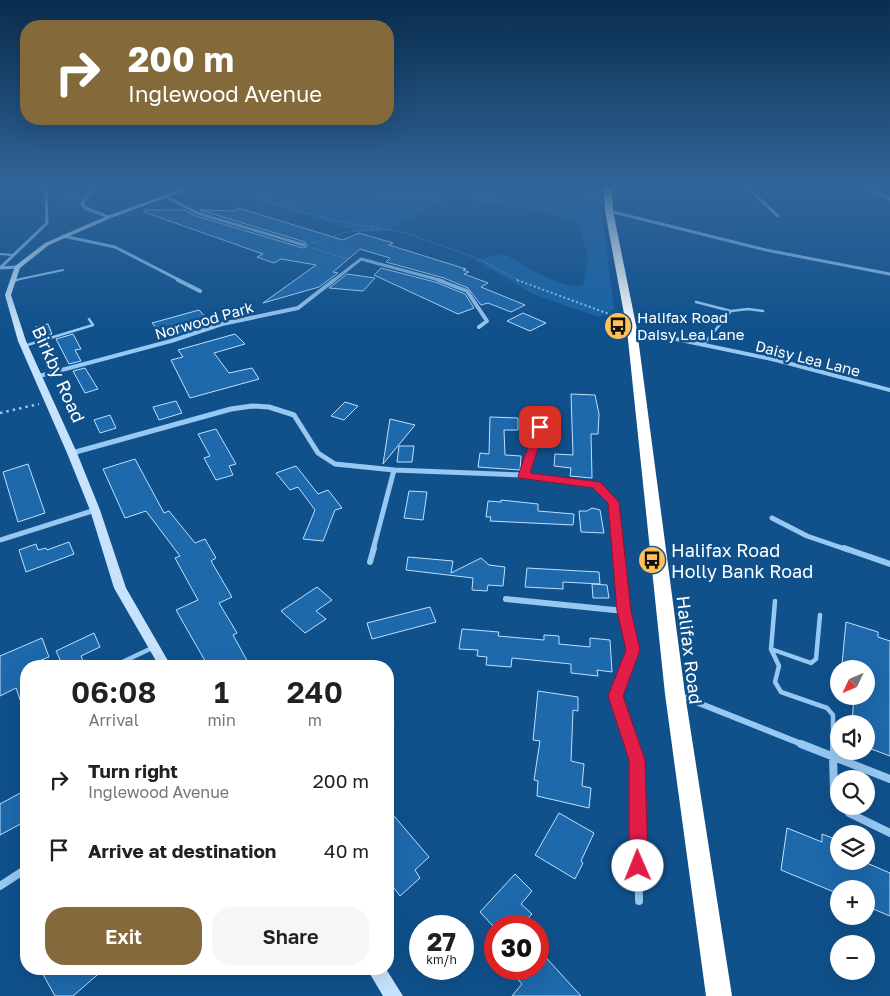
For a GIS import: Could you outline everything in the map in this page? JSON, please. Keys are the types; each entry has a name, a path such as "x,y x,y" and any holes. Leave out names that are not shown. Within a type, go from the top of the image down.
{"highway":[{"name":"Halifax Road","path":"614,235 631,325 675,694 720,996"}],"street":[{"path":"0,268 34,235"},
{"path":"272,235 304,245"},
{"path":"708,235 766,250 890,274"},
{"path":"63,236 115,247 200,291"},
{"name":"Birkby Road","path":"63,236 29,256 17,267 8,295 24,346 39,376 95,510 120,588 160,660"},
{"path":"363,254 360,261 447,282 467,291 487,321 479,327"},
{"name":"Norwood Park","path":"39,376 171,342 222,324 298,308 360,261"},
{"path":"0,268 17,267"},
{"name":"Daisy Lea Lane","path":"631,325 703,345 776,360 890,390"},
{"path":"72,453 231,409 260,406 284,410 294,415 318,453 335,464 394,470 523,476 596,485 614,502 624,611 633,650 616,696 637,760 639,901"},
{"path":"523,476 546,411"},
{"path":"370,562 394,470"},
{"path":"0,540 95,510"},
{"path":"772,518 808,536 890,564"},
{"path":"506,599 624,611"},
{"path":"675,694 830,755"},
{"path":"843,760 890,779"},
{"path":"852,815 890,833"},
{"path":"0,886 20,873"},
{"path":"380,975 394,996"}],"lane":[{"path":"0,254 13,255"},
{"path":"11,281 63,270"},
{"path":"696,302 730,311 748,309 763,311"},
{"path":"703,345 730,311"},
{"path":"24,346 94,324 89,319"},
{"path":"776,601 771,649 778,666 775,682 781,692 827,708 833,715"},
{"path":"771,649 811,663 816,659 820,615"},
{"path":"127,660 152,648"}],"path":[{"path":"304,245 335,235"},
{"path":"409,235 478,258 511,277 536,288 631,325"},
{"path":"304,245 360,261"},
{"path":"0,413 50,402"}],"shaded area":[{"path":"582,235 605,235 614,309 599,317 535,295 475,260 504,254 553,280 574,286 583,285 588,259"}],"building":[{"path":"211,235 261,235 303,248 307,246 305,242 284,235 328,235 343,240 353,235 367,235 393,243 389,245 466,269 463,270 469,272 464,274 488,283 481,287 525,305 511,312 488,303 481,305 468,288 444,278 386,262 390,258 360,249 333,272 338,273 319,287 263,303 316,265 281,259 274,263 257,257 263,254"},
{"path":"381,268 435,282 465,294 474,308 458,314 374,275"},
{"path":"347,274 375,278 363,291 329,288"},
{"path":"199,310 209,321 168,336 166,333 162,334 152,323"},
{"path":"523,313 546,323 530,331 507,321"},
{"path":"48,324 52,334 40,338 35,327"},
{"path":"73,334 81,349 75,350 81,361 69,364 56,339"},
{"path":"235,334 245,344 214,353 229,373 252,368 259,379 190,398 171,360 183,357 178,350"},
{"path":"85,368 98,389 85,393 73,371"},
{"path":"571,394 595,395 599,414 598,434 591,434 592,478 570,476 571,468 554,466 555,454 573,455"},
{"path":"176,401 182,413 159,420 153,407"},
{"path":"345,402 358,406 344,420 331,416"},
{"path":"110,415 116,428 100,433 94,420"},
{"path":"490,417 518,418 518,430 504,430 505,455 521,456 520,470 478,467 480,453 489,454"},
{"path":"390,419 415,425 383,464"},
{"path":"216,429 236,464 229,466 233,475 216,480 204,458 210,456 198,434"},
{"path":"399,446 414,446 412,462 397,462"},
{"path":"135,459 164,513 169,511 195,543 205,539 216,558 211,561 232,597 219,603 237,633 233,635 247,660 205,660 176,610 198,600 175,558 180,556 146,511 125,518 103,469"},
{"path":"28,464 45,513 18,522 3,472"},
{"path":"296,466 318,494 328,490 342,508 335,510 323,541 303,539 315,510 298,487 290,490 276,473"},
{"path":"409,491 427,492 423,520 404,518"},
{"path":"501,500 538,504 538,511 574,514 573,525 490,521 491,517 486,517 488,501 501,502"},
{"path":"592,508 600,510 604,533 581,532 579,511 587,511"},
{"path":"69,542 74,554 26,572 19,550 36,544 38,550 46,548 47,550"},
{"path":"408,557 453,561 451,573 481,558 489,565 505,567 503,586 488,585 487,591 472,590 473,578 406,570"},
{"path":"527,568 599,572 600,584 563,582 563,589 525,587"},
{"path":"592,584 607,585 609,598 593,598"},
{"path":"317,587 332,600 316,611 326,619 305,633 281,611"},
{"path":"430,607 436,622 372,639 367,623"},
{"path":"846,622 878,632 878,637 890,641 890,756 875,750 875,715 853,715 853,705 875,705 875,660 842,660"},
{"path":"462,629 499,632 498,636 544,640 544,635 559,636 559,644 590,647 590,638 610,640 612,672 597,670 598,676 571,673 571,664 512,658 511,667 486,665 487,657 477,656 478,650 459,649"},
{"path":"94,633 100,647 81,656 83,660 60,660 56,651"},
{"path":"42,638 49,657 41,660 20,660 20,700 16,688 0,696 0,656"},
{"path":"538,691 578,697 578,711 573,710 571,761 584,764 582,786 591,788 589,808 537,796 538,781 534,780 540,741 533,740"},
{"path":"20,793 20,824 0,835 0,804"},
{"path":"559,813 594,833 575,879 535,855"},
{"path":"394,816 429,857 415,870 420,878 400,896 394,888"},
{"path":"787,828 822,842 822,834 830,837 830,870 875,870 875,867 890,873 890,916 875,910 875,880 830,880 830,890 781,870"},
{"path":"515,874 532,891 521,904 531,915 484,916 480,912"},
{"path":"549,961 581,996 512,996 522,984 518,980 549,980"},
{"path":"43,975 97,975 73,996 55,996"}],"place":[{"name":"Halifax Road Daisy Lea Lane","path":"618,326"},
{"name":"Halifax Road Holly Bank Road","path":"652,560"}],"route":[{"path":"540,427 523,476 596,485 614,502 624,611 633,650 616,696 637,760 638,866"}]}
